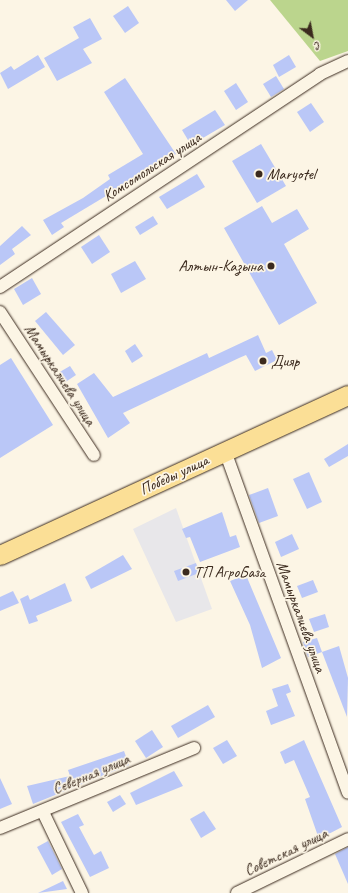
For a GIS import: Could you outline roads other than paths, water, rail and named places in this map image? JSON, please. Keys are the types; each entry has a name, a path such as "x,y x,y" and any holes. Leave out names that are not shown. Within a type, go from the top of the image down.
{"main road":[{"name":"Победы улица","path":"0,555 348,395"}],"street":[{"name":"Комсомольская улица","path":"0,287 320,74 348,61"},
{"name":"Мамыркалиева улица","path":"0,312 94,455"},
{"name":"Мамыркалиева улица","path":"225,451 348,794"},
{"name":"Северная улица","path":"0,828 43,812 194,748"},
{"path":"43,812 82,893"},
{"name":"Советская улица","path":"237,893 348,839"}],"place":[{"name":"Maryotel","path":"259,174"},
{"name":"Алтын-Казына","path":"271,266"},
{"name":"Дияр","path":"263,361"},
{"name":"ТП АгроБаза","path":"186,572"}]}
